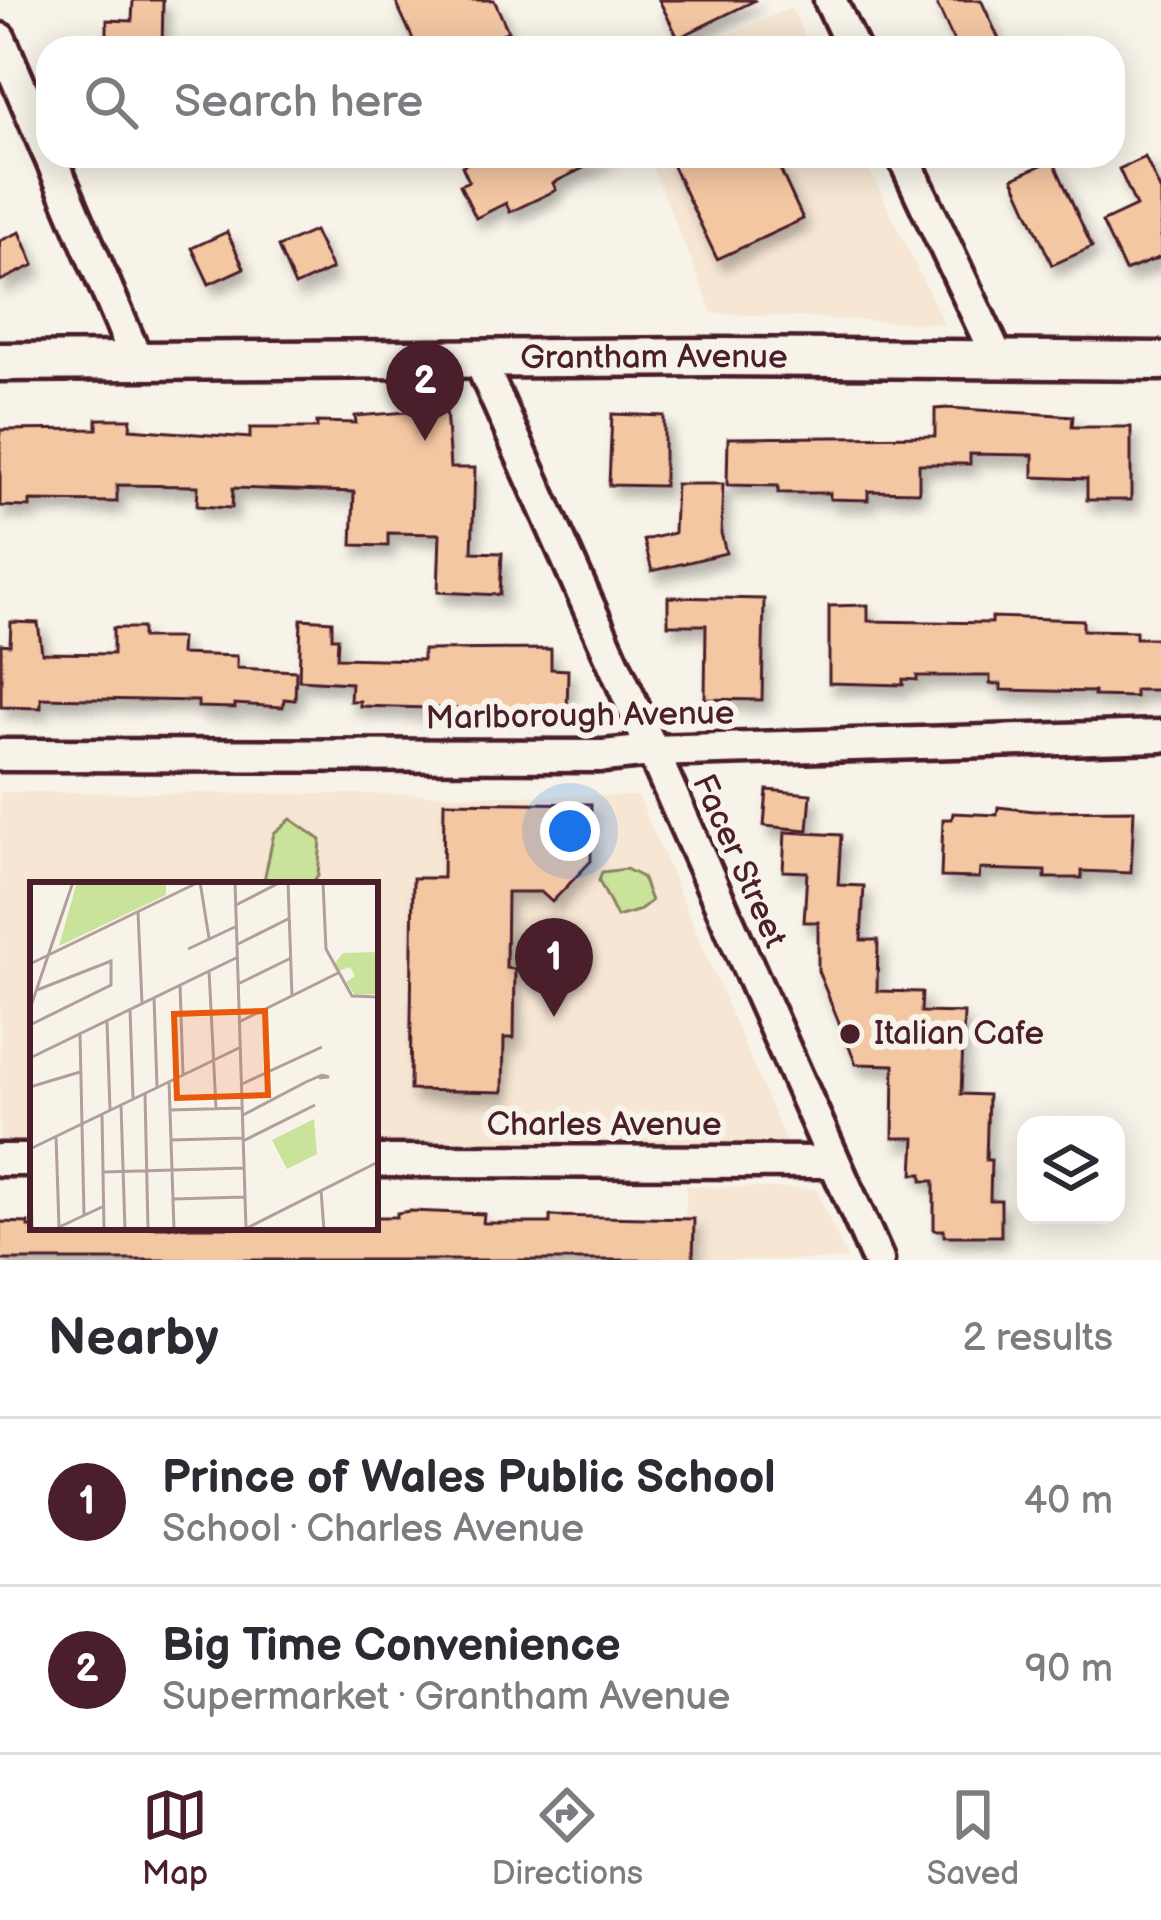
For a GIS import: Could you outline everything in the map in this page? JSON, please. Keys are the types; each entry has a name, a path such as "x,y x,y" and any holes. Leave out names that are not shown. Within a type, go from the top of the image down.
{"street":[{"path":"830,0 847,36"},
{"path":"0,39 36,123"},
{"path":"55,168 138,363"},
{"path":"909,168 998,359"},
{"name":"Facer Street","path":"479,358 878,1260"},
{"name":"Grantham Avenue","path":"0,362 1161,361"},
{"name":"Marlborough Avenue","path":"0,755 604,756 1161,736"},
{"name":"Charles Avenue","path":"378,1161 833,1162"}],"shaded area":[{"path":"791,8 805,36 724,36"},
{"path":"653,168 869,168 944,324 713,313"},
{"path":"0,792 638,796 789,1149 378,1149 378,882 30,882 30,1149 0,1149"},
{"path":"686,1186 816,1189 847,1260 685,1260"}],"green space":[{"path":"291,819 321,840 313,882 264,882 274,833"},
{"path":"626,869 642,877 651,901 617,917 599,881 602,872"}],"building":[{"path":"133,0 163,0 162,36 107,36 107,20 132,21"},
{"path":"395,0 494,0 508,31 503,36 412,36"},
{"path":"659,0 756,0 682,36 677,36"},
{"path":"935,0 981,0 998,36 952,36"},
{"path":"1145,157 1161,192 1161,257 1125,271 1102,222 1136,206 1119,169"},
{"path":"463,168 584,168 553,183 556,190 510,212 506,203 476,218 460,185 469,181"},
{"path":"674,168 780,168 803,219 717,259"},
{"path":"1035,168 1057,168 1092,247 1052,265 1013,178"},
{"path":"314,231 332,269 295,286 278,247"},
{"path":"20,232 34,265 0,281 0,241"},
{"path":"227,232 244,268 209,284 192,248"},
{"path":"446,409 450,468 475,468 472,552 502,553 500,595 438,592 440,534 388,533 388,546 352,545 354,492 233,488 232,508 197,506 198,486 117,485 117,502 30,501 30,507 0,506 0,430 97,429 97,419 131,419 130,429 250,438 250,428 317,428 317,422 356,423 355,416"},
{"path":"935,409 1073,416 1072,427 1131,427 1131,500 1087,500 1087,479 1033,477 1033,455 970,454 970,464 919,464 919,492 868,491 868,500 830,499 830,493 778,493 778,486 727,485 728,438 935,436"},
{"path":"612,414 664,416 664,486 609,485"},
{"path":"676,484 723,484 721,533 726,553 652,571 644,540 674,533"},
{"path":"668,597 764,599 762,700 705,699 706,625 668,625"},
{"path":"868,605 868,621 1083,620 1083,630 1136,631 1136,638 1161,638 1161,690 1135,690 1135,697 1001,690 1001,684 990,684 990,676 917,676 917,680 903,679 903,685 829,683 829,606"},
{"path":"301,619 332,621 332,638 338,638 337,658 423,660 423,650 551,649 551,669 568,670 567,712 360,706 360,701 350,701 351,683 299,680"},
{"path":"11,622 38,623 42,653 113,654 113,628 142,628 142,638 181,638 180,654 237,656 237,668 296,671 295,700 284,699 283,707 235,704 235,708 198,707 198,701 41,698 41,708 1,707 1,644 10,645"},
{"path":"767,790 811,794 808,830 764,826"},
{"path":"444,802 591,804 591,861 552,902 541,892 507,892 506,968 515,969 514,1038 504,1038 503,1092 410,1090 413,878 443,878"},
{"path":"998,807 1134,810 1131,873 1082,871 1082,878 1045,878 1045,871 980,869 979,878 941,877 943,819 952,819 953,813 997,815"},
{"path":"785,832 841,835 838,885 864,886 861,940 878,940 877,991 922,992 921,1012 964,1013 961,1094 988,1095 986,1160 991,1160 990,1200 1001,1200 1001,1236 944,1236 944,1230 934,1230 934,1181 922,1181 922,1174 913,1174 915,1138 893,1138 894,1065 856,1064 818,971 818,922 804,922 807,872 783,871"},
{"path":"397,1213 484,1214 483,1223 550,1223 550,1216 694,1219 693,1260 0,1260 0,1222 28,1223 30,1230 378,1230 378,1217 397,1217"}],"place":[{"name":"Big Time Convenience","path":"425,441"},
{"name":"Prince of Wales Public School","path":"554,1017"},
{"name":"Italian Cafe","path":"850,1034"}]}
